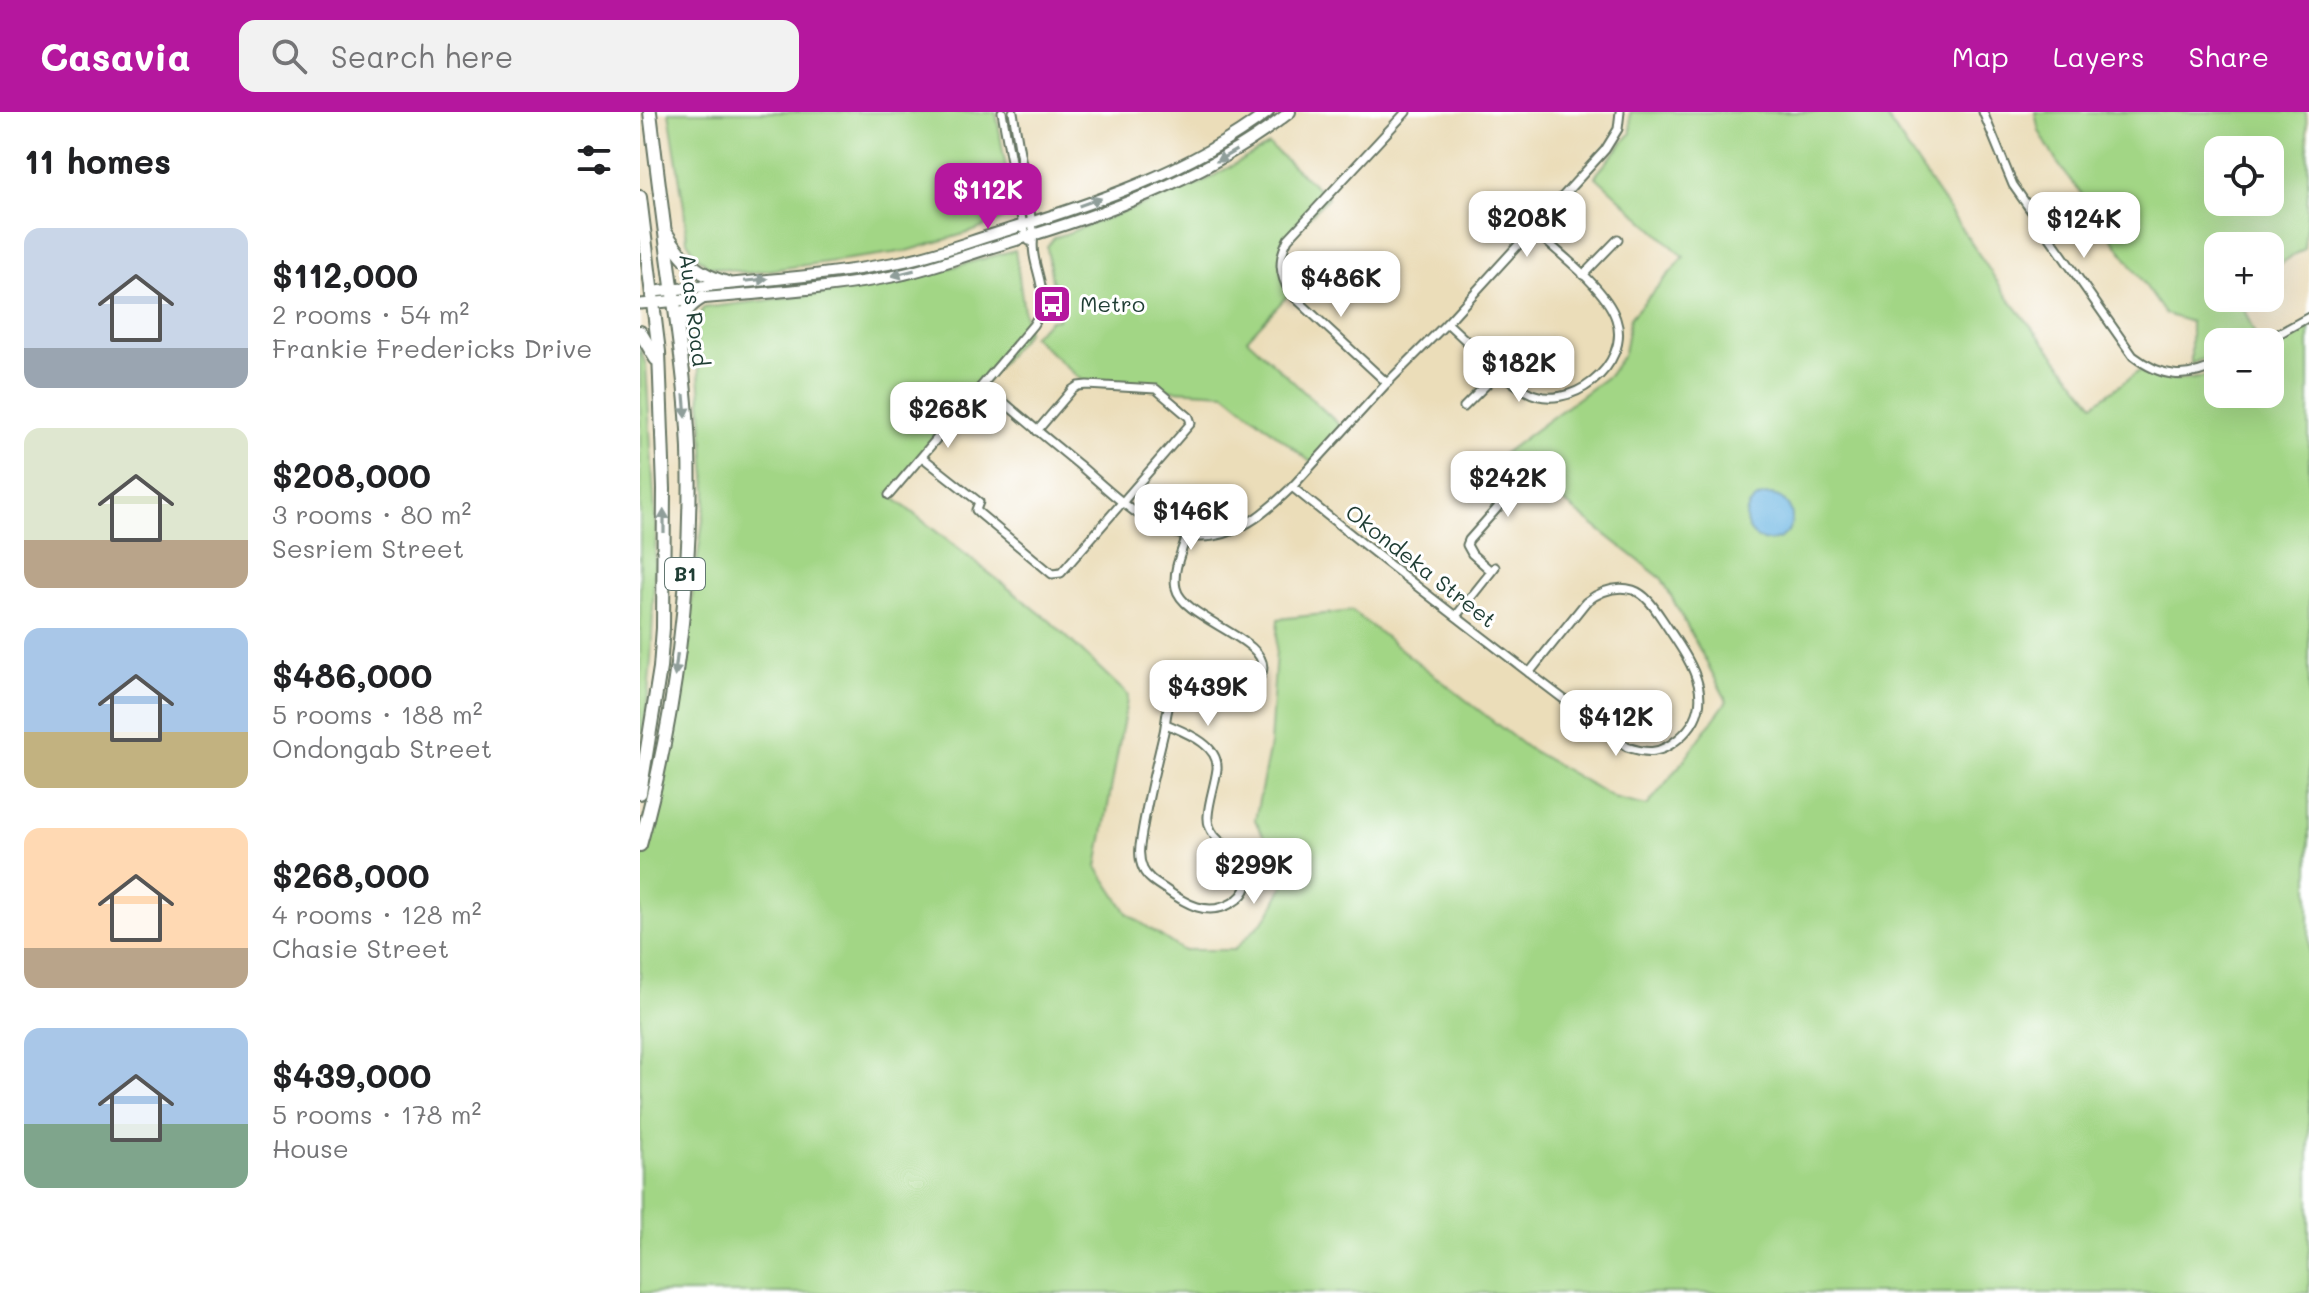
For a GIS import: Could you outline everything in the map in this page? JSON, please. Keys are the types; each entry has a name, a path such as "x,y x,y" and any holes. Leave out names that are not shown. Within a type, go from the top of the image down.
{"highway":[{"name":"Auas Road","path":"640,845 658,772 676,668 690,489 678,328 650,112"},
{"name":"Auas Road","path":"640,197 646,298 660,365 664,489 660,668 640,793"},
{"path":"664,230 694,269 727,283"},
{"path":"678,328 684,312 703,297"},
{"path":"640,332 660,365"}],"main road":[{"path":"646,298 727,283 900,262 1027,224 1139,185 1182,166 1268,112"},
{"path":"673,295 703,297 846,284 902,274 1031,239 1186,179 1263,133 1290,112"}],"street":[{"path":"889,495 1033,325 1043,306 1042,288 1002,112"},
{"path":"1013,112 1027,224"},
{"path":"1387,383 1290,293 1281,273 1280,261 1288,239 1406,112"},
{"path":"984,385 1123,502 1152,522 1199,537 1221,534 1243,526 1265,513 1292,487 1533,230 1613,138 1618,129 1620,112"},
{"path":"1983,112 2013,185 2133,356 2147,367 2168,374 2190,375 2204,370"},
{"path":"1447,323 1500,371 1528,392 1540,396 1557,397 1576,393 1605,369 1618,345 1618,322 1609,303 1533,230"},
{"path":"1583,275 1618,239"},
{"path":"2284,332 2309,317"},
{"path":"1464,407 1500,371"},
{"path":"922,457 979,502 976,510 979,513 1052,574 1061,573 1191,423 1189,417 1156,389 1078,386 1037,431"},
{"path":"1456,616 1493,569 1472,554 1467,545 1503,508 1479,486"},
{"name":"Okondeka Street","path":"1292,487 1529,673 1627,747 1645,753 1661,750 1691,728 1699,712 1700,690 1694,669 1650,602 1636,590 1623,588 1595,595 1529,673"},
{"path":"1166,724 1203,744 1213,753 1218,765 1209,808 1209,829 1214,838 1239,857 1247,873 1247,884 1241,896 1219,909 1204,910 1177,898 1145,873 1140,861 1140,847 1170,702 1179,693 1200,685 1253,684 1262,673 1263,665 1257,651 1187,604 1177,593 1178,560 1187,535"}],"green space":[{"path":"669,112 996,112 1014,214 974,231 907,251 748,273 708,266 687,241"},
{"path":"1630,112 1883,112 2009,299 2094,404 2139,371 2178,380 2204,376 2204,408 2284,408 2284,340 2309,327 2309,1293 640,1293 640,863 680,684 707,492 696,325 703,308 884,286 1015,250 1027,332 890,495 1050,621 1128,695 1097,867 1128,914 1182,950 1234,950 1269,915 1287,878 1255,820 1270,745 1278,619 1352,611 1526,747 1616,799 1647,806 1727,701 1662,579 1503,454 1609,375 1624,353 1630,318 1684,257 1595,176 1631,133"},
{"path":"2035,112 2306,112 2308,180 2304,249 2284,261 2284,232 2204,232 2204,312 2245,312 2252,328 2204,328 2204,358 2191,364 2191,322 2165,314 2056,161 2039,131"},
{"path":"1269,145 1328,197 1288,239 1280,261 1290,293 1247,339 1345,430 1313,464 1225,393 1087,385 1032,336 1050,320 1058,319 1058,286 1052,281 1047,247 1054,238 1199,184"},
{"path":"640,346 646,366 656,530 651,660 640,748"}],"water":[{"path":"1769,495 1786,501 1792,518 1786,535 1769,541 1752,535 1746,518 1752,501"}],"place":[{"name":"Metro","path":"1052,304"}]}
